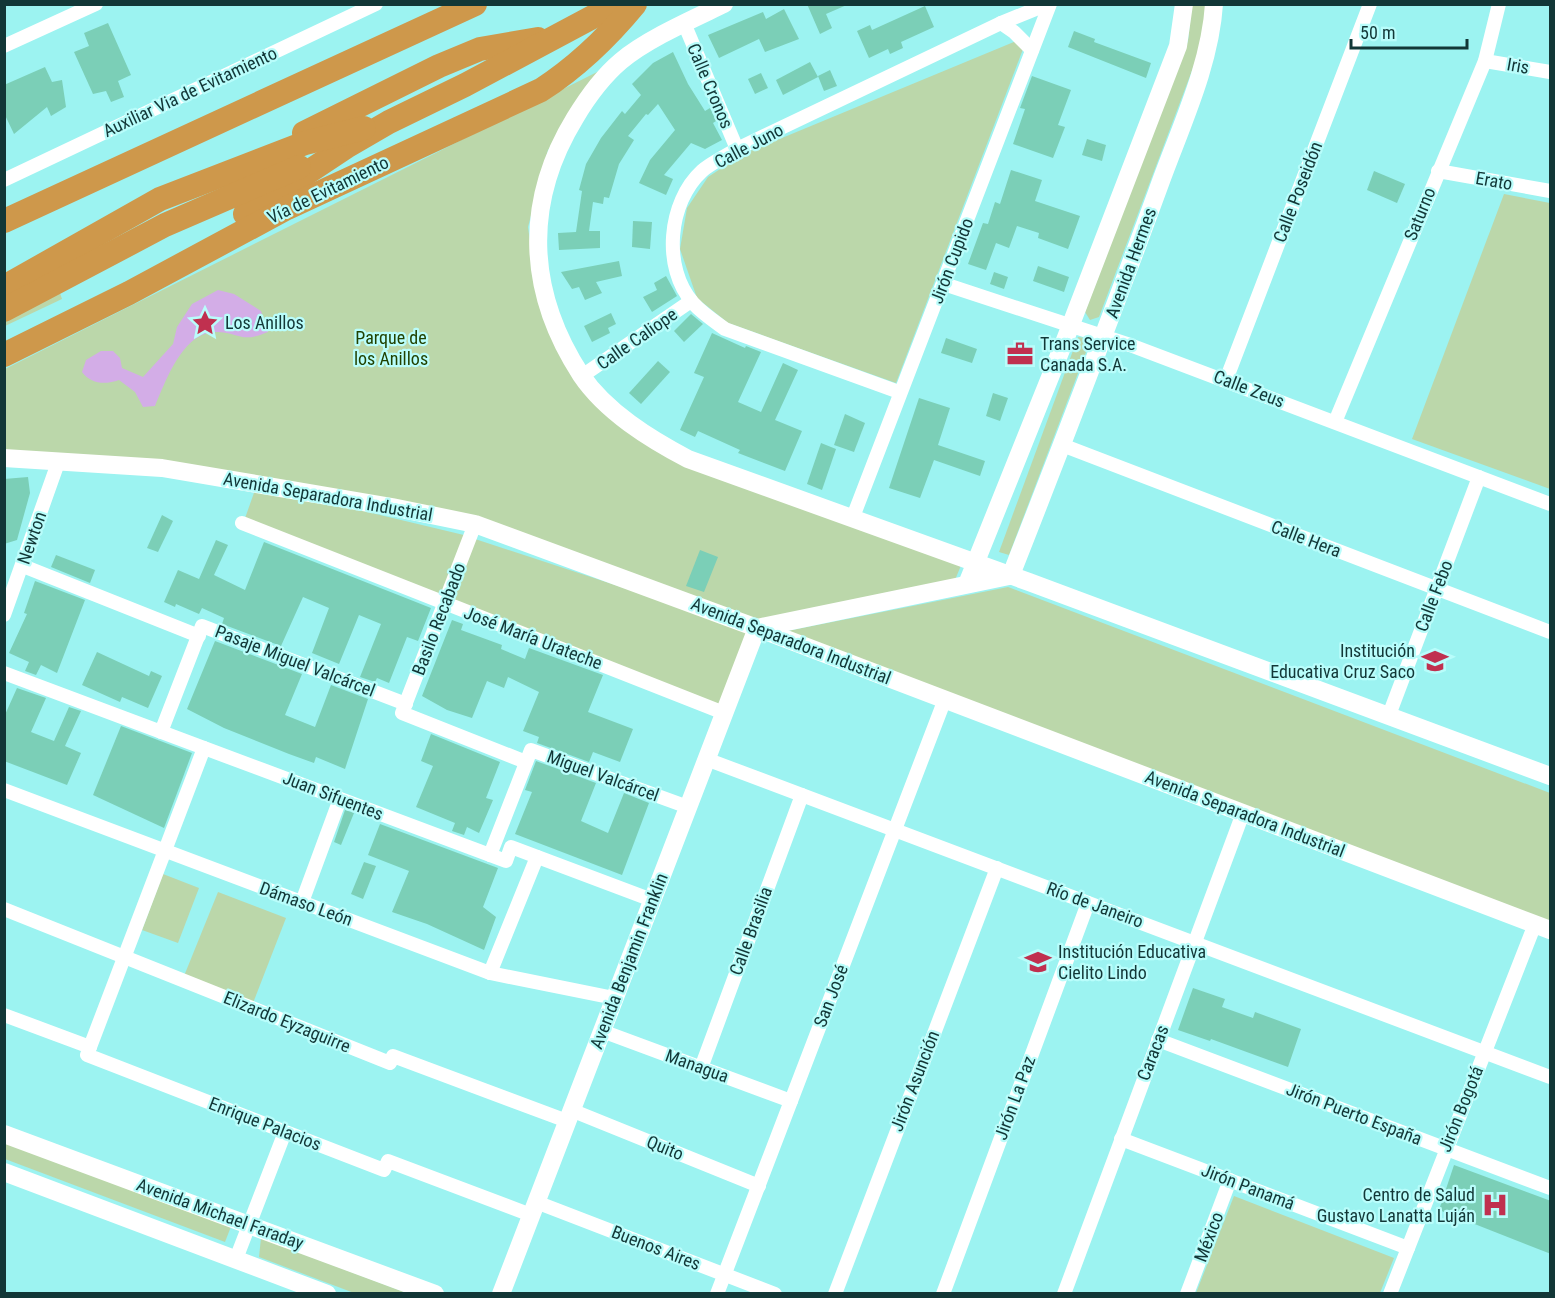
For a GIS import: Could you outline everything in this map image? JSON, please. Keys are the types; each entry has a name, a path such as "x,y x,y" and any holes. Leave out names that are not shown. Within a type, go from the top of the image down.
{"highway":[{"path":"4,221 475,4"},
{"name":"Vía de Evitamiento","path":"4,310 165,225 346,147 617,4"},
{"name":"Vía de Evitamiento","path":"4,355 129,293 287,208 541,90 572,71 610,34 635,4"},
{"name":"Vía de Evitamiento","path":"221,174 438,66 480,49 562,35"},
{"name":"Vía de Evitamiento","path":"325,123 405,98 465,86"},
{"name":"Vía de Evitamiento","path":"4,287 160,199 305,143 390,122"},
{"name":"Vía de Evitamiento","path":"4,342 158,266 301,180 346,147"}],"street":[{"path":"4,46 96,4"},
{"name":"Auxiliar Via de Evitamiento","path":"4,180 376,4"},
{"path":"724,4 684,23 621,61 600,82 554,155 542,191 538,257 545,298 559,334 582,376 624,418 652,440 688,459 1011,575 1551,776"},
{"name":"Calle Juno","path":"899,392 725,329 691,302 678,276 672,250 677,217 689,188 702,171 737,149 1001,24 1049,4"},
{"name":"Jirón Cupido","path":"853,518 899,392 945,284 1049,4"},
{"name":"Avenida Hermes","path":"967,584 1178,46 1184,4"},
{"name":"Avenida Hermes","path":"1011,575 1104,336 1190,99 1213,20 1214,4"},
{"name":"Calle Poseidón","path":"1226,380 1370,4"},
{"name":"Saturno","path":"1335,422 1485,61 1499,4"},
{"name":"Calle Cronos","path":"684,23 737,149"},
{"path":"1001,24 1014,32 1032,50"},
{"name":"Iris","path":"1485,61 1551,72"},
{"name":"Erato","path":"1438,171 1551,191"},
{"name":"Calle Zeus","path":"945,284 1104,336 1226,380 1551,504"},
{"name":"Calle Caliope","path":"582,376 691,302"},
{"name":"Calle Hera","path":"1062,445 1551,632"},
{"name":"Avenida Separadora Industrial","path":"4,459 60,460 162,468 392,507 475,524 757,628 1543,927"},
{"name":"Newton","path":"4,615 10,587 23,566 60,460"},
{"name":"Calle Febo","path":"1389,715 1479,477"},
{"name":"José María Urateche","path":"242,523 724,713"},
{"name":"Basilo Recabado","path":"404,709 475,524"},
{"name":"Pasaje Miguel Valcárcel","path":"23,566 199,636 202,626 404,709"},
{"path":"757,628 1011,575"},
{"name":"Avenida Benjamin Franklin","path":"501,1293 757,628"},
{"path":"161,732 199,636"},
{"name":"Juan Sifuentes","path":"4,672 490,855"},
{"name":"San José","path":"717,1293 945,699"},
{"name":"Miguel Valcárcel","path":"404,709 526,762"},
{"path":"90,1047 204,748"},
{"name":"Miguel Valcárcel","path":"490,855 531,750 688,807"},
{"name":"Río de Janeiro","path":"706,759 1551,1077"},
{"name":"Dámaso León","path":"4,790 490,973 614,998"},
{"name":"Calle Brasilia","path":"701,1068 802,795"},
{"path":"302,902 340,799"},
{"name":"Caracas","path":"1066,1293 1243,813"},
{"path":"490,855 506,861 511,847 652,900"},
{"path":"490,973 537,857"},
{"name":"Jirón Asunción","path":"835,1293 997,868"},
{"name":"Jirón La Paz","path":"943,1293 1088,903"},
{"name":"Elizardo Eyzaguirre","path":"4,909 390,1063 393,1056 569,1116"},
{"name":"Jirón Bogotá","path":"1390,1293 1484,1052 1543,927"},
{"name":"Enrique Palacios","path":"4,1015 90,1047 87,1055 384,1170 388,1161 534,1209"},
{"name":"Managua","path":"602,1031 791,1101"},
{"name":"Jirón Puerto España","path":"1158,1040 1551,1188"},
{"name":"Quito","path":"569,1116 759,1186"},
{"path":"236,1259 285,1132"},
{"name":"Avenida Michael Faraday","path":"4,1134 435,1293"},
{"name":"Jirón Panamá","path":"1121,1139 1408,1248"},
{"name":"Avenida Michael Faraday","path":"4,1172 327,1293"},
{"name":"México","path":"1187,1293 1230,1180"},
{"name":"Buenos Aires","path":"534,1209 776,1293"}],"green space":[{"path":"1192,5 1207,5 1199,52 1099,317 1090,320 1085,312 1188,41"},
{"path":"1028,36 896,383 728,323 697,298 680,249 687,208 708,177 743,154"},
{"name":"Parque de los Anillos","path":"615,63 582,102 548,150 528,227 538,298 621,423 962,563 955,580 756,621 471,527 332,494 5,453 5,369"},
{"path":"1504,194 1550,203 1550,489 1412,439"},
{"path":"60,293 62,299 5,326 5,321"},
{"path":"1078,337 1091,339 1009,555 999,552"},
{"path":"255,490 334,504 468,536 442,600 244,521"},
{"path":"472,538 752,630 722,708 447,601"},
{"path":"1008,587 1550,793 1550,922 782,632"},
{"path":"163,874 199,888 178,943 142,930"},
{"path":"218,892 286,918 253,1003 184,976"},
{"path":"4,1139 232,1224 225,1242 5,1159"},
{"path":"1234,1196 1394,1258 1380,1293 1196,1293"},
{"path":"261,1238 407,1293 354,1293 259,1257"}],"shaded area":[{"path":"218,290 234,294 261,311 268,332 252,337 242,337 218,332 195,339 178,359 155,406 143,407 135,392 119,380 109,383 94,381 82,372 86,360 101,351 113,351 120,358 122,368 143,377 173,344 177,327 192,304"}],"building":[{"path":"807,4 849,4 826,14 832,28 820,34"},
{"path":"925,6 934,27 901,42 903,48 890,54 888,49 869,58 857,31 870,25 872,30"},
{"path":"784,9 799,39 765,52 759,39 719,58 708,35 763,12 766,19"},
{"path":"108,23 131,75 118,81 124,97 111,102 106,91 93,94 74,52 89,46 84,33"},
{"path":"1074,31 1095,39 1094,42 1151,63 1146,78 1068,47"},
{"path":"673,52 688,84 705,111 710,108 716,121 713,123 722,140 705,149 691,143 664,175 673,179 666,195 639,183 650,160 675,130 658,104 648,115 646,114 628,136 634,140 619,164 609,198 604,197 603,204 593,202 589,231 600,231 600,248 559,250 558,233 576,232 582,191 579,190 586,164 601,138 622,111 625,114 641,95 632,84 653,63"},
{"path":"810,62 818,77 783,95 776,80"},
{"path":"45,67 52,82 62,80 66,107 51,116 47,107 14,134 4,113 4,85"},
{"path":"830,70 837,86 824,91 818,76"},
{"path":"761,73 768,88 755,94 748,79"},
{"path":"1032,76 1071,90 1058,125 1065,127 1053,158 1013,144 1025,109 1020,108"},
{"path":"1087,139 1106,145 1102,161 1082,155"},
{"path":"1011,170 1042,180 1035,201 1080,216 1068,249 1038,238 1039,233 1017,226 1009,248 996,243 986,270 968,264 983,223 988,224 995,202 1000,204"},
{"path":"1374,171 1405,184 1397,203 1367,190"},
{"path":"633,221 652,222 650,249 632,247"},
{"path":"619,261 622,276 596,282 602,293 585,300 579,287 572,289 561,272"},
{"path":"1038,266 1069,277 1064,292 1033,281"},
{"path":"994,272 1008,277 1004,289 990,284"},
{"path":"666,276 677,296 652,312 643,297 657,290 654,283"},
{"path":"611,313 616,324 608,328 610,333 592,342 584,326"},
{"path":"691,314 703,324 684,342 674,331"},
{"path":"712,333 745,348 746,346 761,352 738,402 761,412 783,363 798,370 775,420 802,431 785,471 738,453 740,450 698,431 695,437 680,430 704,377 694,373"},
{"path":"946,338 977,349 972,363 941,353"},
{"path":"658,361 670,372 641,404 629,393"},
{"path":"993,393 1008,398 1000,421 986,416"},
{"path":"919,398 950,408 938,445 985,461 980,476 934,460 920,498 889,488"},
{"path":"845,414 865,423 854,452 834,445"},
{"path":"821,443 836,449 822,490 807,484"},
{"path":"28,477 30,493 17,540 4,544 4,479"},
{"path":"162,515 173,521 158,552 147,548"},
{"path":"216,540 228,545 214,575 245,590 264,542 431,608 418,641 407,637 389,683 377,678 375,682 360,677 381,624 359,615 339,664 312,653 329,608 303,597 281,646 222,624 224,618 202,608 199,614 176,604 175,607 164,602 178,570 199,579"},
{"path":"700,550 718,557 704,592 686,586"},
{"path":"56,555 95,570 90,583 51,567"},
{"path":"35,581 85,600 57,673 41,665 36,675 25,671 29,662 9,653 27,614 24,613"},
{"path":"452,620 463,624 461,630 502,645 501,649 525,659 529,648 603,675 588,712 633,729 620,762 593,752 589,762 537,743 539,737 523,731 539,692 508,677 504,688 487,681 472,718 447,710 422,696"},
{"path":"215,641 302,674 285,715 315,727 331,685 368,699 345,769 316,757 314,763 289,754 224,728 187,709"},
{"path":"97,652 149,676 151,671 162,676 148,708 122,697 120,702 82,685"},
{"path":"17,688 46,698 31,732 54,741 69,707 81,711 65,746 81,753 67,785 4,761 4,717"},
{"path":"121,726 192,753 164,828 93,795"},
{"path":"431,734 500,762 486,798 493,800 479,833 467,827 464,835 452,831 455,823 416,807 433,766 421,761"},
{"path":"536,761 596,783 581,821 608,833 624,793 649,803 622,875 515,834 532,792 525,790"},
{"path":"345,810 354,813 341,845 334,842"},
{"path":"380,824 498,868 483,907 496,917 484,950 427,924 392,912 409,871 368,855"},
{"path":"364,862 376,866 363,899 351,894"},
{"path":"1193,988 1225,999 1222,1007 1253,1018 1255,1012 1301,1029 1288,1067 1211,1039 1210,1041 1178,1030"},
{"name":"Centro de Salud Gustavo Lanatta Luján","path":"1454,1165 1551,1201 1551,1254 1439,1210"}],"place":[{"name":"Los Anillos","path":"205,323"},
{"name":"Trans Service Canada S.A.","path":"1020,354"},
{"name":"Institución Educativa Cruz Saco","path":"1435,661"},
{"name":"Institución Educativa Cielito Lindo","path":"1038,962"},
{"name":"Centro de Salud Gustavo Lanatta Luján","path":"1495,1205"}]}
